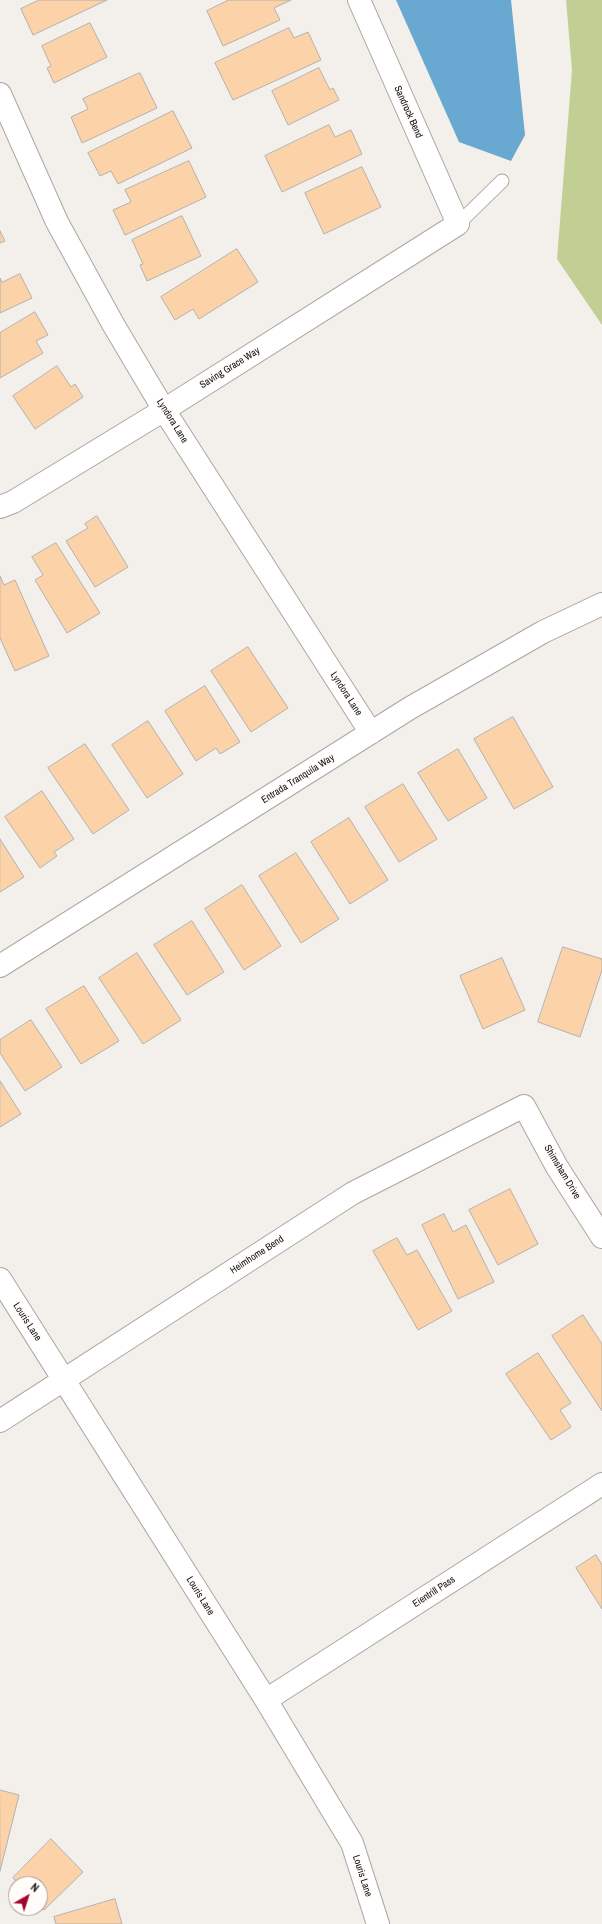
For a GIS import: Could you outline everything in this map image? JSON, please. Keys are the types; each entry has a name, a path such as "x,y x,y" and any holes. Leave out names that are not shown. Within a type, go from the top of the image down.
{"street":[{"name":"Sandrock Bend","path":"359,0 458,224"},
{"name":"Lyndora Lane","path":"0,94 57,222 113,324 164,410 371,733"},
{"name":"Saving Grace Way","path":"0,507 13,502 164,410 458,224"},
{"name":"Entrada Tranquila Way","path":"0,966 410,708 536,636 602,604"},
{"name":"Shimsham Drive","path":"524,1106 557,1167 602,1237"},
{"name":"Heimhome Bend","path":"0,1421 353,1193 524,1106"},
{"name":"Louris Lane","path":"0,1279 266,1700 352,1843 378,1924"},
{"name":"Eientrill Pass","path":"266,1700 602,1484"}],"lane":[{"path":"458,224 502,182"}],"green space":[{"path":"566,0 602,0 602,325 557,259 572,70"}],"water":[{"path":"396,0 511,0 525,135 511,161 459,142"}],"building":[{"path":"39,0 107,0 33,35 21,9"},
{"path":"229,0 291,0 274,8 280,20 223,46 207,11"},
{"path":"90,23 107,57 54,83 47,68 51,66 42,46"},
{"path":"289,28 294,38 308,32 321,60 233,100 215,63"},
{"path":"319,68 330,90 333,88 339,100 288,125 272,91"},
{"path":"140,73 157,108 82,143 71,117 88,109 83,99"},
{"path":"173,111 192,148 118,184 111,171 100,176 88,153"},
{"path":"329,125 335,137 351,130 362,154 282,192 265,156"},
{"path":"189,161 206,197 125,235 113,210 131,202 125,190"},
{"path":"362,167 381,207 324,234 305,193"},
{"path":"182,216 201,256 147,281 140,265 143,264 132,240"},
{"path":"0,231 5,241 0,243"},
{"path":"237,249 258,282 199,319 193,309 175,320 161,297"},
{"path":"20,274 32,298 0,313 0,278 2,282"},
{"path":"35,312 48,335 36,341 43,353 0,378 0,333"},
{"path":"57,366 71,387 75,384 83,397 35,429 13,396"},
{"path":"97,516 128,567 95,587 66,541 88,528 85,524"},
{"path":"56,543 100,613 67,633 35,580 43,575 32,557"},
{"path":"0,576 4,585 15,580 49,656 15,671 0,638"},
{"path":"248,647 288,708 251,732 211,671"},
{"path":"205,686 240,742 220,754 216,748 196,761 165,711"},
{"path":"513,717 553,787 514,809 474,739"},
{"path":"148,721 183,774 147,798 112,745"},
{"path":"85,744 129,810 93,834 48,768"},
{"path":"458,749 487,798 448,821 418,773"},
{"path":"403,784 437,839 399,862 365,807"},
{"path":"42,791 74,839 54,852 57,856 40,868 5,817"},
{"path":"349,818 388,880 350,904 311,842"},
{"path":"0,839 24,877 0,892"},
{"path":"296,853 339,919 301,943 259,876"},
{"path":"242,885 281,946 244,970 205,909"},
{"path":"192,921 224,972 187,995 154,945"},
{"path":"563,947 602,959 602,970 580,1037 538,1022"},
{"path":"137,953 181,1020 143,1044 99,978"},
{"path":"502,958 525,1010 483,1029 460,976"},
{"path":"84,986 119,1041 81,1064 46,1009"},
{"path":"31,1020 62,1067 25,1091 0,1053 0,1040"},
{"path":"0,1081 21,1114 0,1127"},
{"path":"510,1189 538,1244 498,1265 469,1210"},
{"path":"444,1214 453,1232 466,1225 494,1282 458,1299 422,1225"},
{"path":"397,1238 407,1255 417,1250 452,1311 418,1330 373,1251"},
{"path":"583,1315 602,1344 602,1411 552,1336"},
{"path":"538,1353 571,1403 560,1410 571,1427 551,1440 506,1374"},
{"path":"596,1555 602,1565 602,1609 576,1568"},
{"path":"0,1790 19,1795 0,1871"},
{"path":"51,1839 83,1872 48,1906 48,1876 15,1876"},
{"path":"115,1899 122,1924 56,1924 54,1917"}]}
